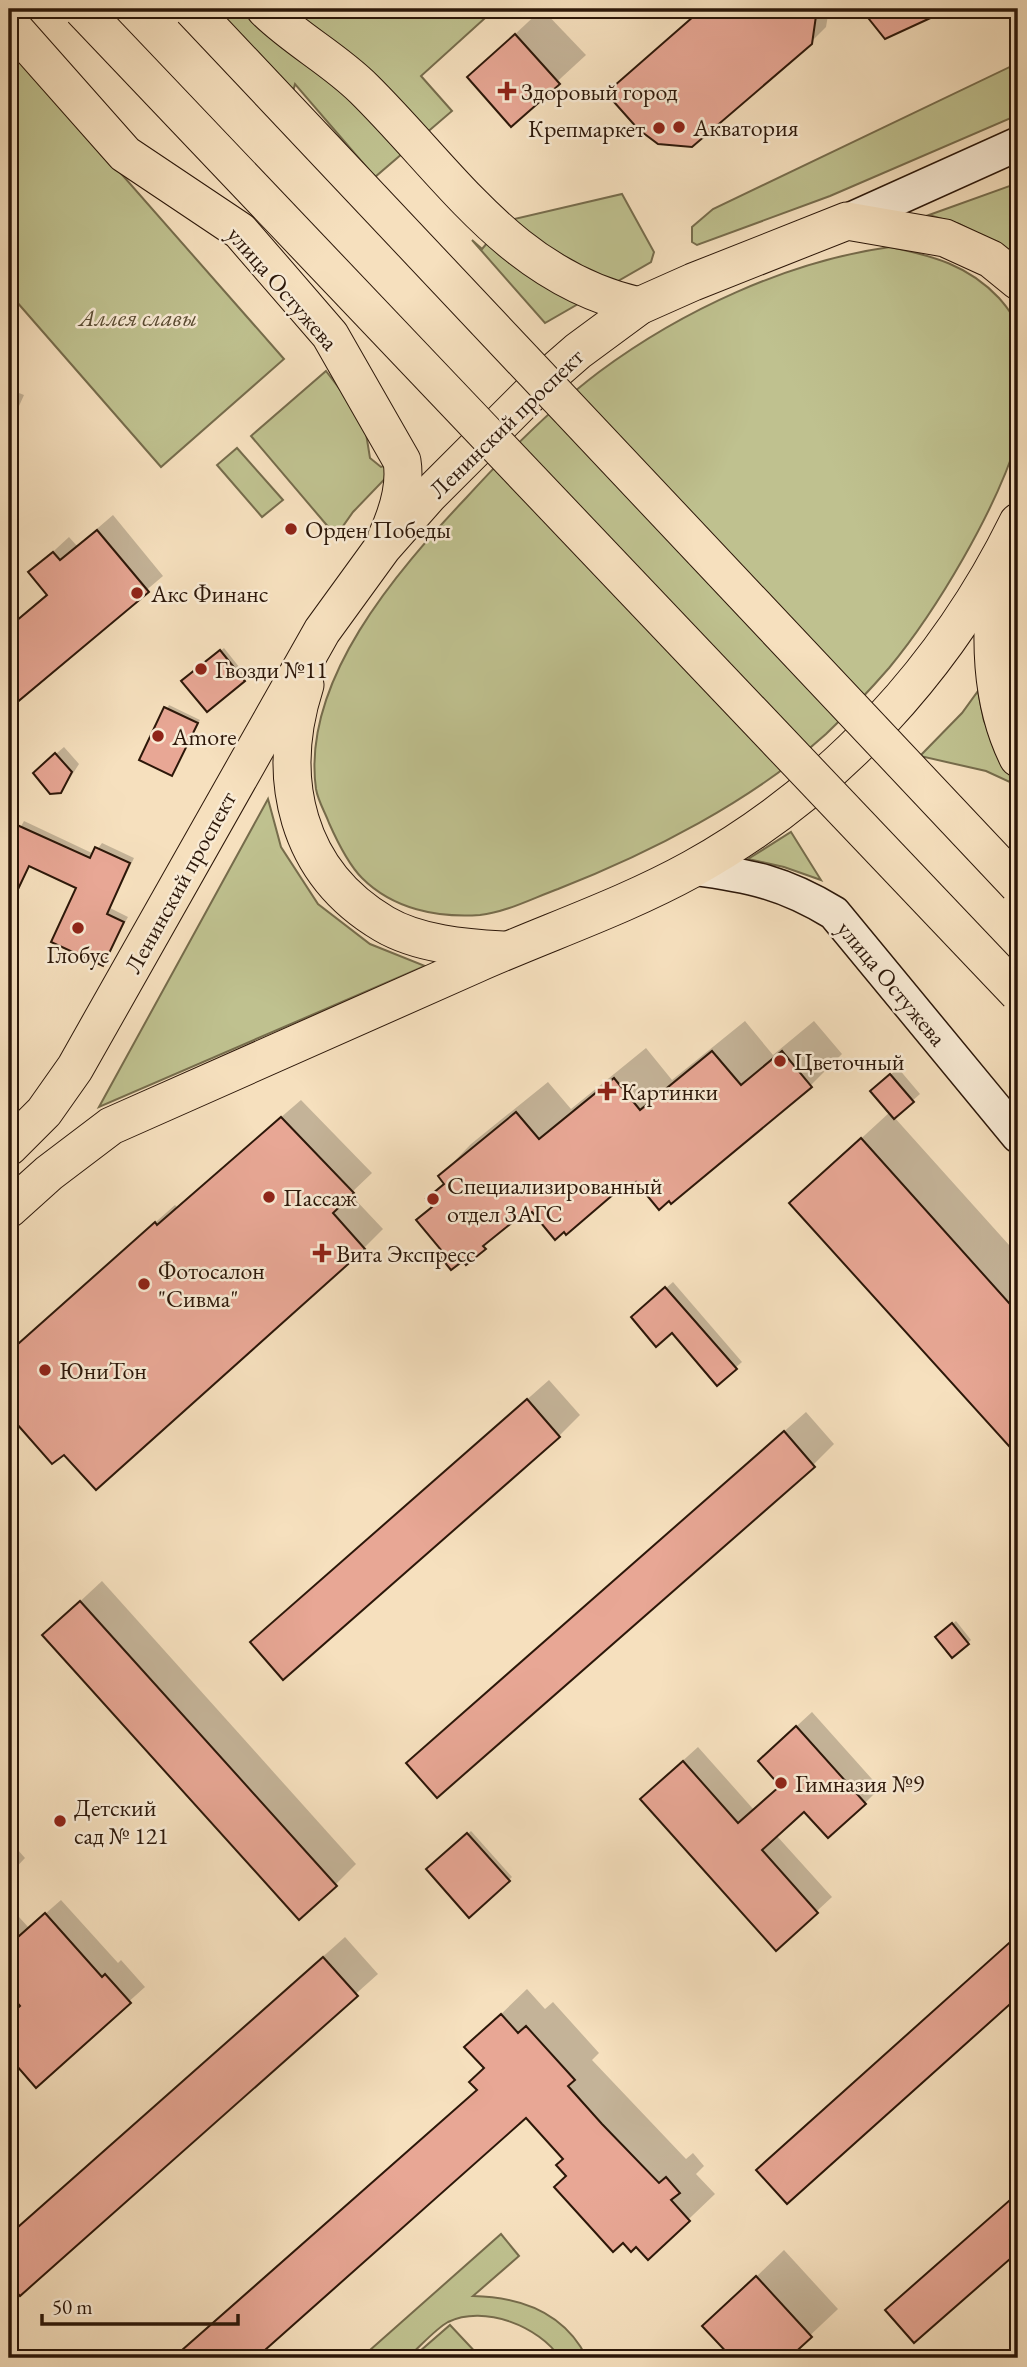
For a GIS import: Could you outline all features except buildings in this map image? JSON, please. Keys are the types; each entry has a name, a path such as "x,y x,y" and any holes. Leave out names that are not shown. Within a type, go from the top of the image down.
{"main road":[{"path":"82,9 1018,993"},
{"path":"192,9 1018,885"},
{"path":"265,9 362,87 435,162 486,222 519,248 578,285 610,300 639,306"},
{"name":"улица Остужева","path":"9,23 125,154 240,231 330,335 402,461 404,472 398,504 383,547"},
{"path":"847,222 945,238 991,259 1018,281"},
{"name":"Ленинский проспект","path":"9,1147 44,1112 75,1068 323,631 383,547 539,385 639,306 847,222"},
{"path":"9,1209 49,1173 111,1126 508,950 601,912 692,869 776,814 863,743 954,632 998,562 1018,522"},
{"path":"998,562 992,612 997,695 1001,718 1018,758"},
{"path":"323,631 297,711 292,766 295,803 302,829 315,853 350,898 385,925 457,946 508,950"}],"street":[{"name":"Ленинский проспект","path":"847,222 1018,145"},
{"name":"улица Остужева","path":"692,869 758,877 807,897 834,913 1018,1136"}],"green space":[{"path":"194,9 495,9 421,76 452,111 375,177 295,84 287,114"},
{"name":"Аллея славы","path":"9,46 284,359 161,467 9,293"},
{"path":"1018,63 1018,115 830,196 697,245 692,242 692,227 713,209"},
{"path":"1018,183 1018,255 959,224 929,215"},
{"path":"622,194 654,252 651,262 545,323 472,240 482,249 506,221"},
{"path":"890,247 921,254 962,270 975,277 999,298 1011,313 1018,330 1020,370 1018,438 995,496 945,589 889,668 826,734 766,781 699,823 593,875 510,908 480,915 432,913 402,904 374,889 348,859 320,802 316,789 315,748 323,708 339,669 360,630 411,559 481,481 530,432 581,386 631,350 700,309 737,292 813,264"},
{"path":"326,371 364,421 370,458 381,467 402,461 353,512 336,536 251,436"},
{"path":"237,448 283,500 262,517 217,465"},
{"path":"978,691 984,721 1014,784 986,771 920,756 962,713"},
{"path":"268,799 281,847 318,904 370,944 425,966 99,1107"},
{"path":"791,832 821,880 784,867 748,859"},
{"path":"501,2234 519,2256 473,2296 508,2300 539,2310 566,2329 587,2358 560,2358 551,2347 525,2328 494,2317 478,2316 462,2317 448,2322 407,2358 361,2358"},
{"path":"450,2325 481,2358 412,2358"}],"place":[{"name":"Здоровый город","path":"507,91"},
{"name":"Акватория","path":"679,127"},
{"name":"Крепмаркет","path":"659,128"},
{"name":"Орден Победы","path":"291,529"},
{"name":"Акс Финанс","path":"137,593"},
{"name":"Гвозди №11","path":"201,669"},
{"name":"Amore","path":"158,736"},
{"name":"Глобус","path":"78,928"},
{"name":"Цветочный","path":"780,1061"},
{"name":"Картинки","path":"607,1091"},
{"name":"Пассаж","path":"269,1197"},
{"name":"Специализированный отдел ЗАГС","path":"433,1199"},
{"name":"Вита Экспресс","path":"322,1253"},
{"name":"Фотосалон \"Сивма\"","path":"144,1284"},
{"name":"ЮниТон","path":"45,1370"},
{"name":"Гимназия №9","path":"781,1783"},
{"name":"Детский сад № 121","path":"60,1821"}]}
